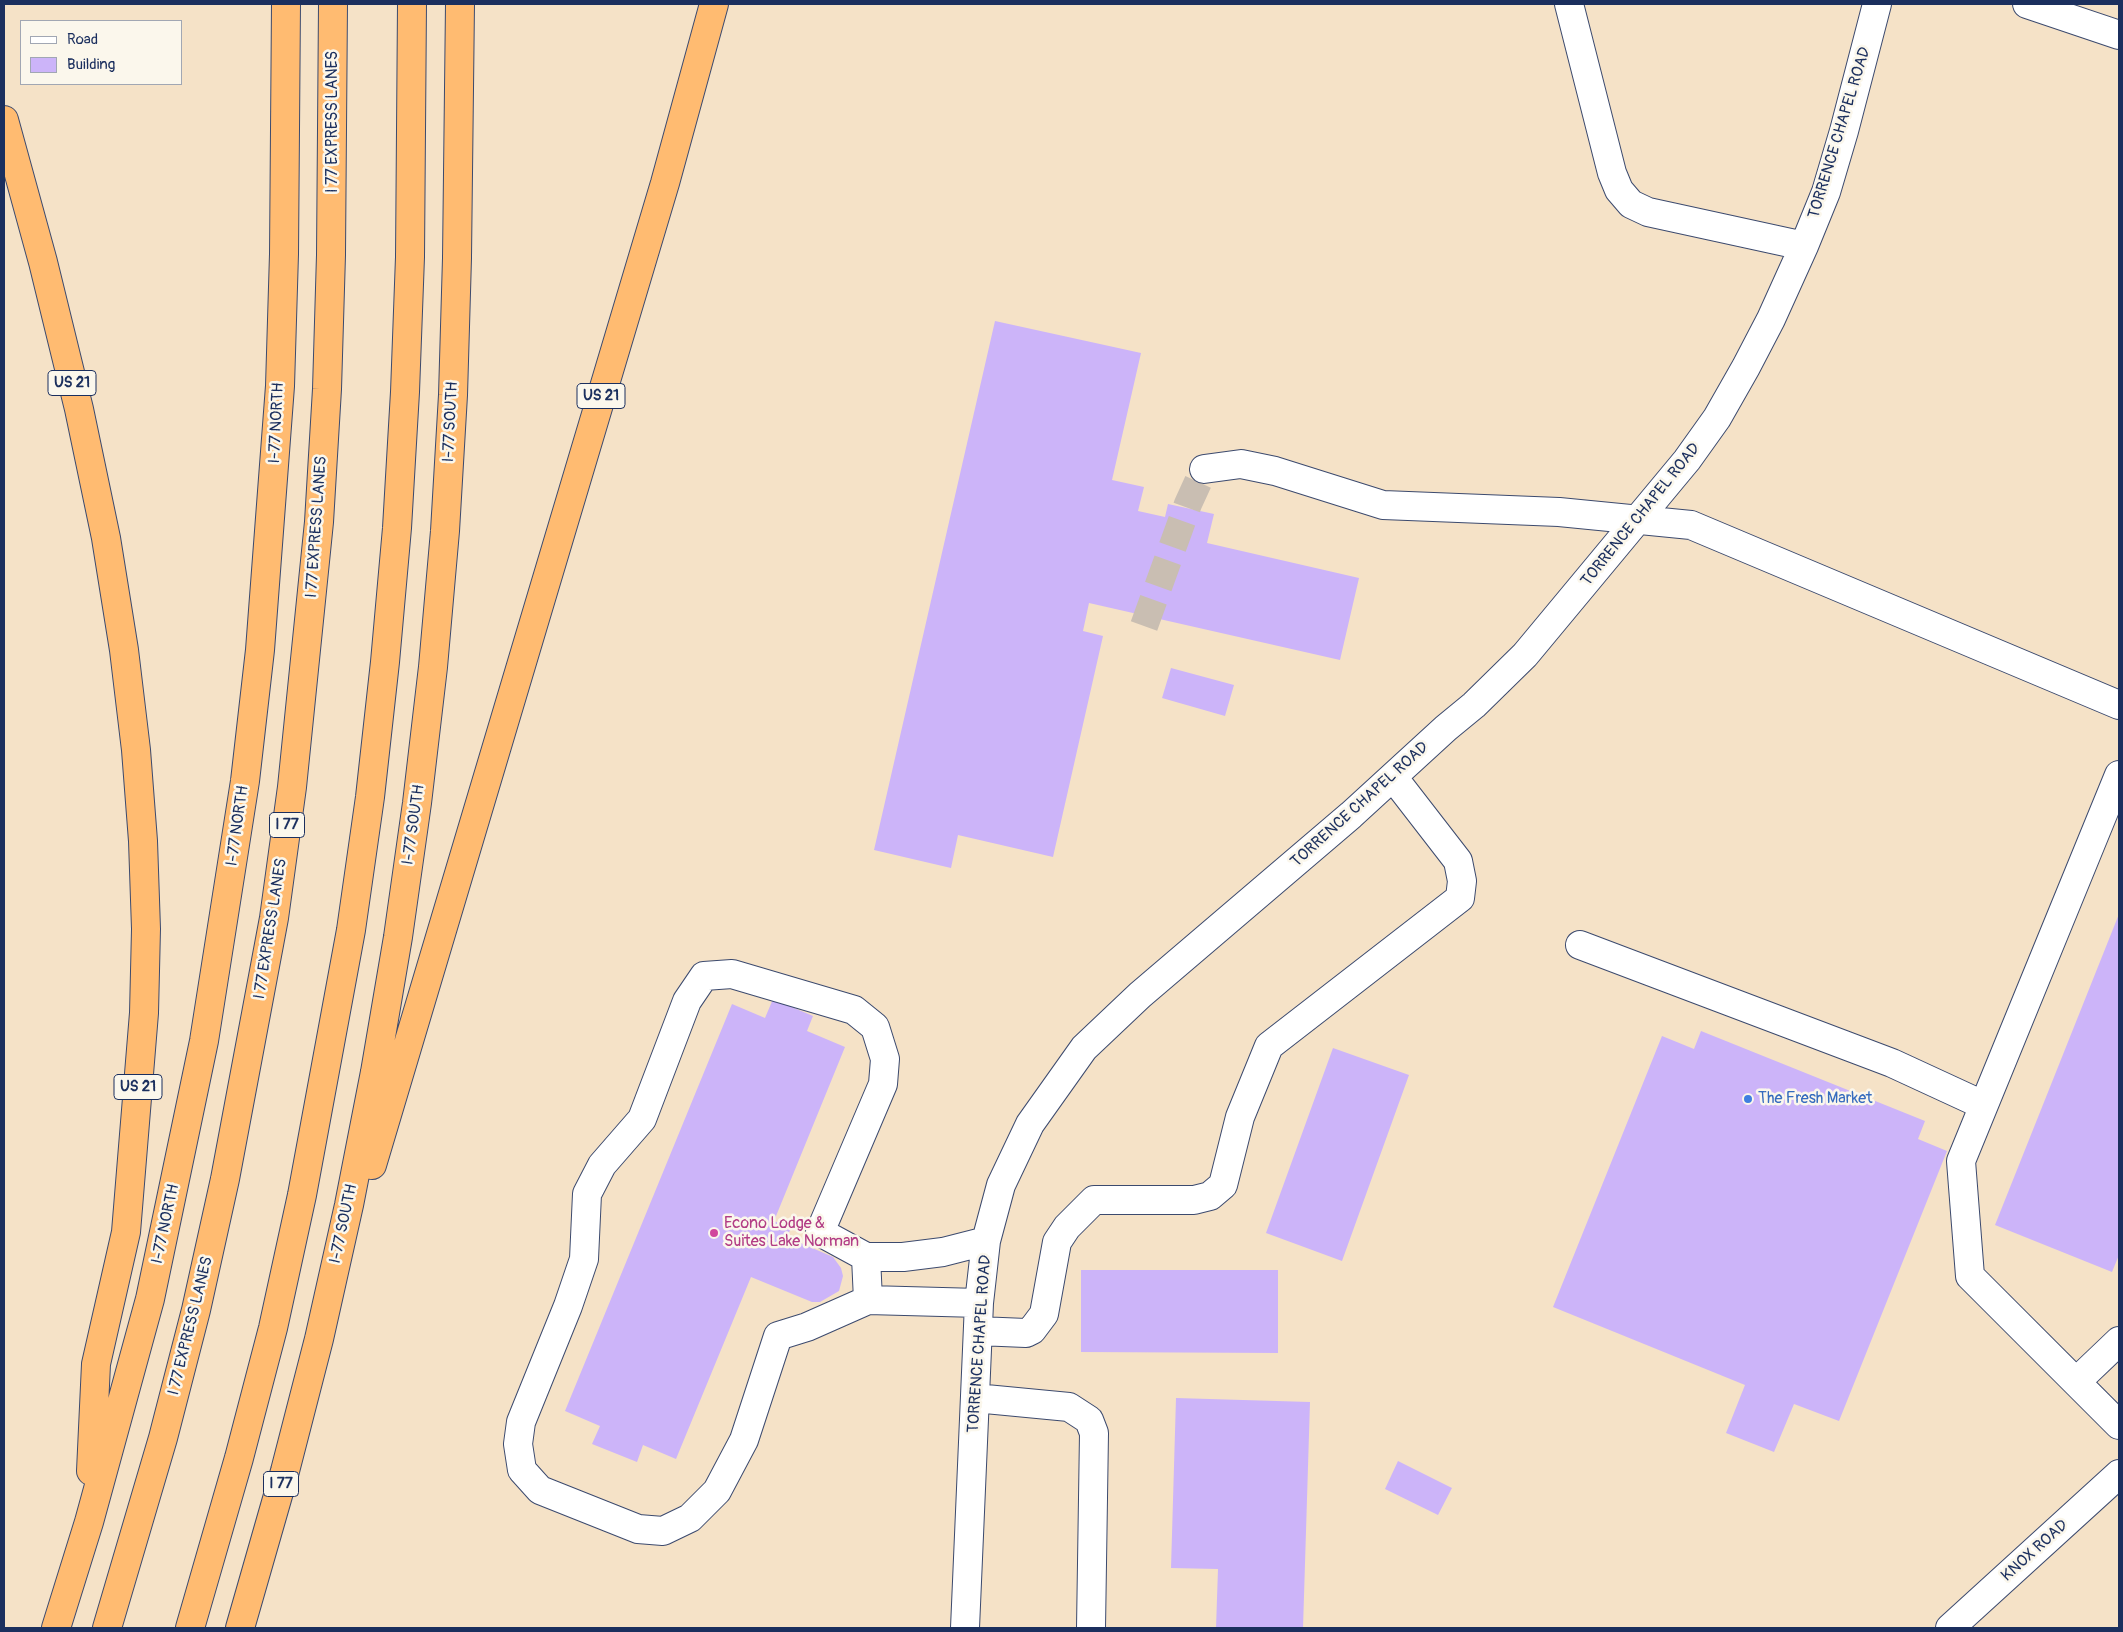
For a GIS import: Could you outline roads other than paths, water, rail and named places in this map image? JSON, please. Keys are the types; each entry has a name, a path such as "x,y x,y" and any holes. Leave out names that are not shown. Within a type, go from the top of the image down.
{"highway":[{"name":"I-77 NORTH","path":"56,1628 89,1522 150,1299 204,1041 245,781 261,640 280,386 284,254 286,4"},
{"name":"I 77 EXPRESS LANES","path":"107,1628 164,1438 196,1310 225,1179 274,918 292,787 317,540 327,389 332,255 333,4"},
{"path":"190,1628 239,1458 273,1328 302,1195 351,930 370,797 387,643 405,402 410,257 412,4"},
{"name":"I-77 SOUTH","path":"240,1628 285,1471 319,1339 349,1205 388,995 417,803 433,667 445,531 453,394 457,258 460,4"},
{"name":"US 21","path":"319,1339 418,1018 461,864 664,183 714,4"},
{"name":"US 21","path":"4,120 43,262 106,538 124,650 136,750 143,841 146,929 144,1013 126,1232 96,1364 89,1522"}],"street":[{"path":"1570,4 1612,173 1619,190 1631,204 1648,212 1804,246"},
{"name":"TORRENCE CHAPEL ROAD","path":"966,1628 979,1303 986,1241 1001,1185 1030,1124 1084,1048 1140,995 1393,777 1474,705 1525,656 1687,460 1717,418 1771,319 1804,246 1826,192 1842,140 1877,4"},
{"path":"2027,4 2119,34"},
{"path":"1204,469 1240,464 1275,471 1383,505 1559,512 1690,526 2119,705"},
{"path":"2119,775 1961,1161 1970,1276 2119,1426"},
{"path":"978,1331 1026,1333 1032,1330 1044,1314 1057,1242 1067,1227 1094,1200 1194,1200 1210,1196 1223,1185 1240,1117 1270,1046 1286,1031 1460,898 1462,881 1458,861 1393,777"},
{"path":"1580,945 1883,1060 1983,1104"},
{"path":"979,1303 868,1300 807,1327 778,1336 744,1440 717,1491 690,1518 663,1531 638,1529 540,1490 522,1470 518,1444 521,1422 568,1306 584,1259 587,1194 602,1165 642,1119 687,1001 704,976 732,974 854,1010 874,1027 885,1059 883,1084 820,1232 866,1257 903,1257 943,1252 986,1241"},
{"path":"866,1257 868,1300"},
{"path":"2076,1382 2119,1341"},
{"path":"975,1398 1069,1407 1089,1420 1094,1433 1091,1628"},
{"name":"KNOX ROAD","path":"1950,1628 2119,1474"}],"tunnel":[{"path":"1144,626 1188,504 1204,469"}],"place":[{"name":"The Fresh Market","path":"1748,1099"},
{"name":"Econo Lodge & Suites Lake Norman","path":"714,1233"}]}
